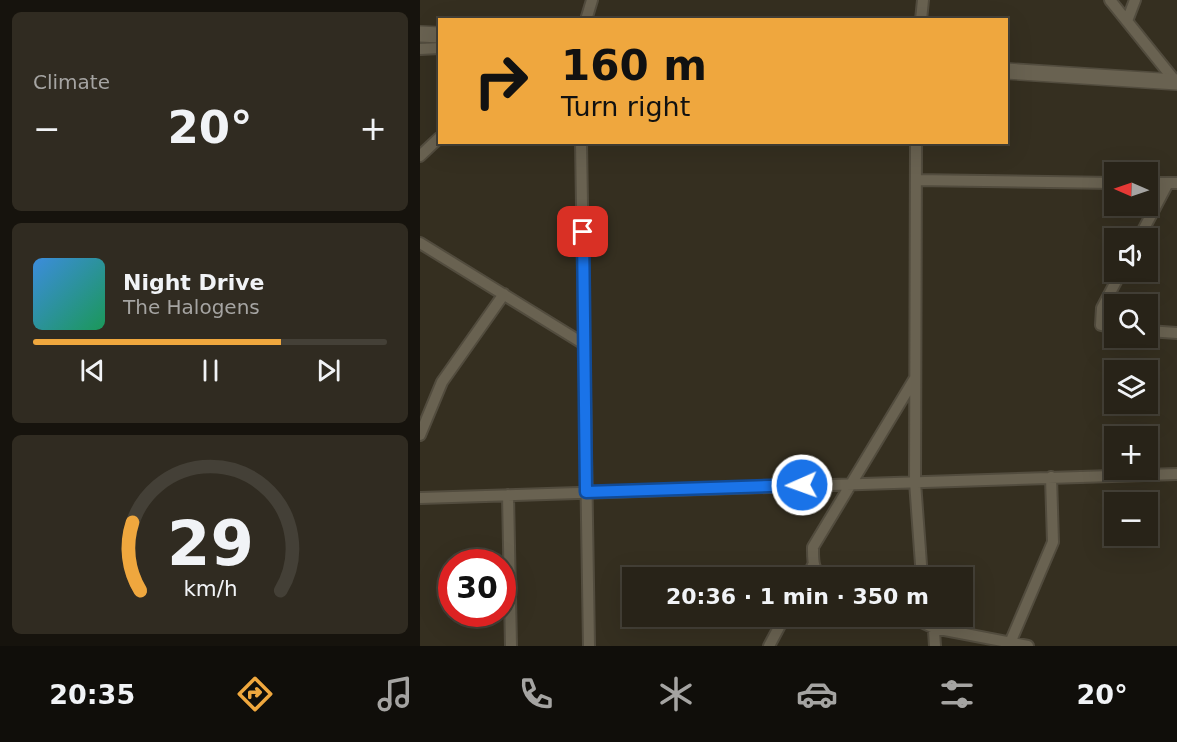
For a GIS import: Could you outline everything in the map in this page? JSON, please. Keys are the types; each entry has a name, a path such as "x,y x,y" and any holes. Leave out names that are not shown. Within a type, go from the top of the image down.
{"street":[{"path":"587,18 592,0"},
{"path":"921,18 923,0"},
{"path":"1110,0 1176,82"},
{"path":"1127,21 1135,0"},
{"path":"420,34 438,35"},
{"path":"420,49 438,48"},
{"path":"1008,71 1176,82"},
{"path":"420,156 438,139"},
{"path":"581,144 589,646"},
{"path":"916,144 915,482 921,567"},
{"path":"916,180 1104,183"},
{"path":"1145,228 1173,183"},
{"path":"420,243 584,344"},
{"path":"420,435 442,382 504,294"},
{"path":"1104,308 1100,316 1101,325 1104,326"},
{"path":"1158,332 1177,333"},
{"path":"813,565 813,547 915,378"},
{"path":"420,498 1177,474"},
{"path":"1010,643 1053,542 1051,477"},
{"path":"508,495 511,646"},
{"path":"770,646 780,627"},
{"path":"934,646 934,628 1028,646"}],"route":[{"path":"583,232 586,492 802,485"}]}
